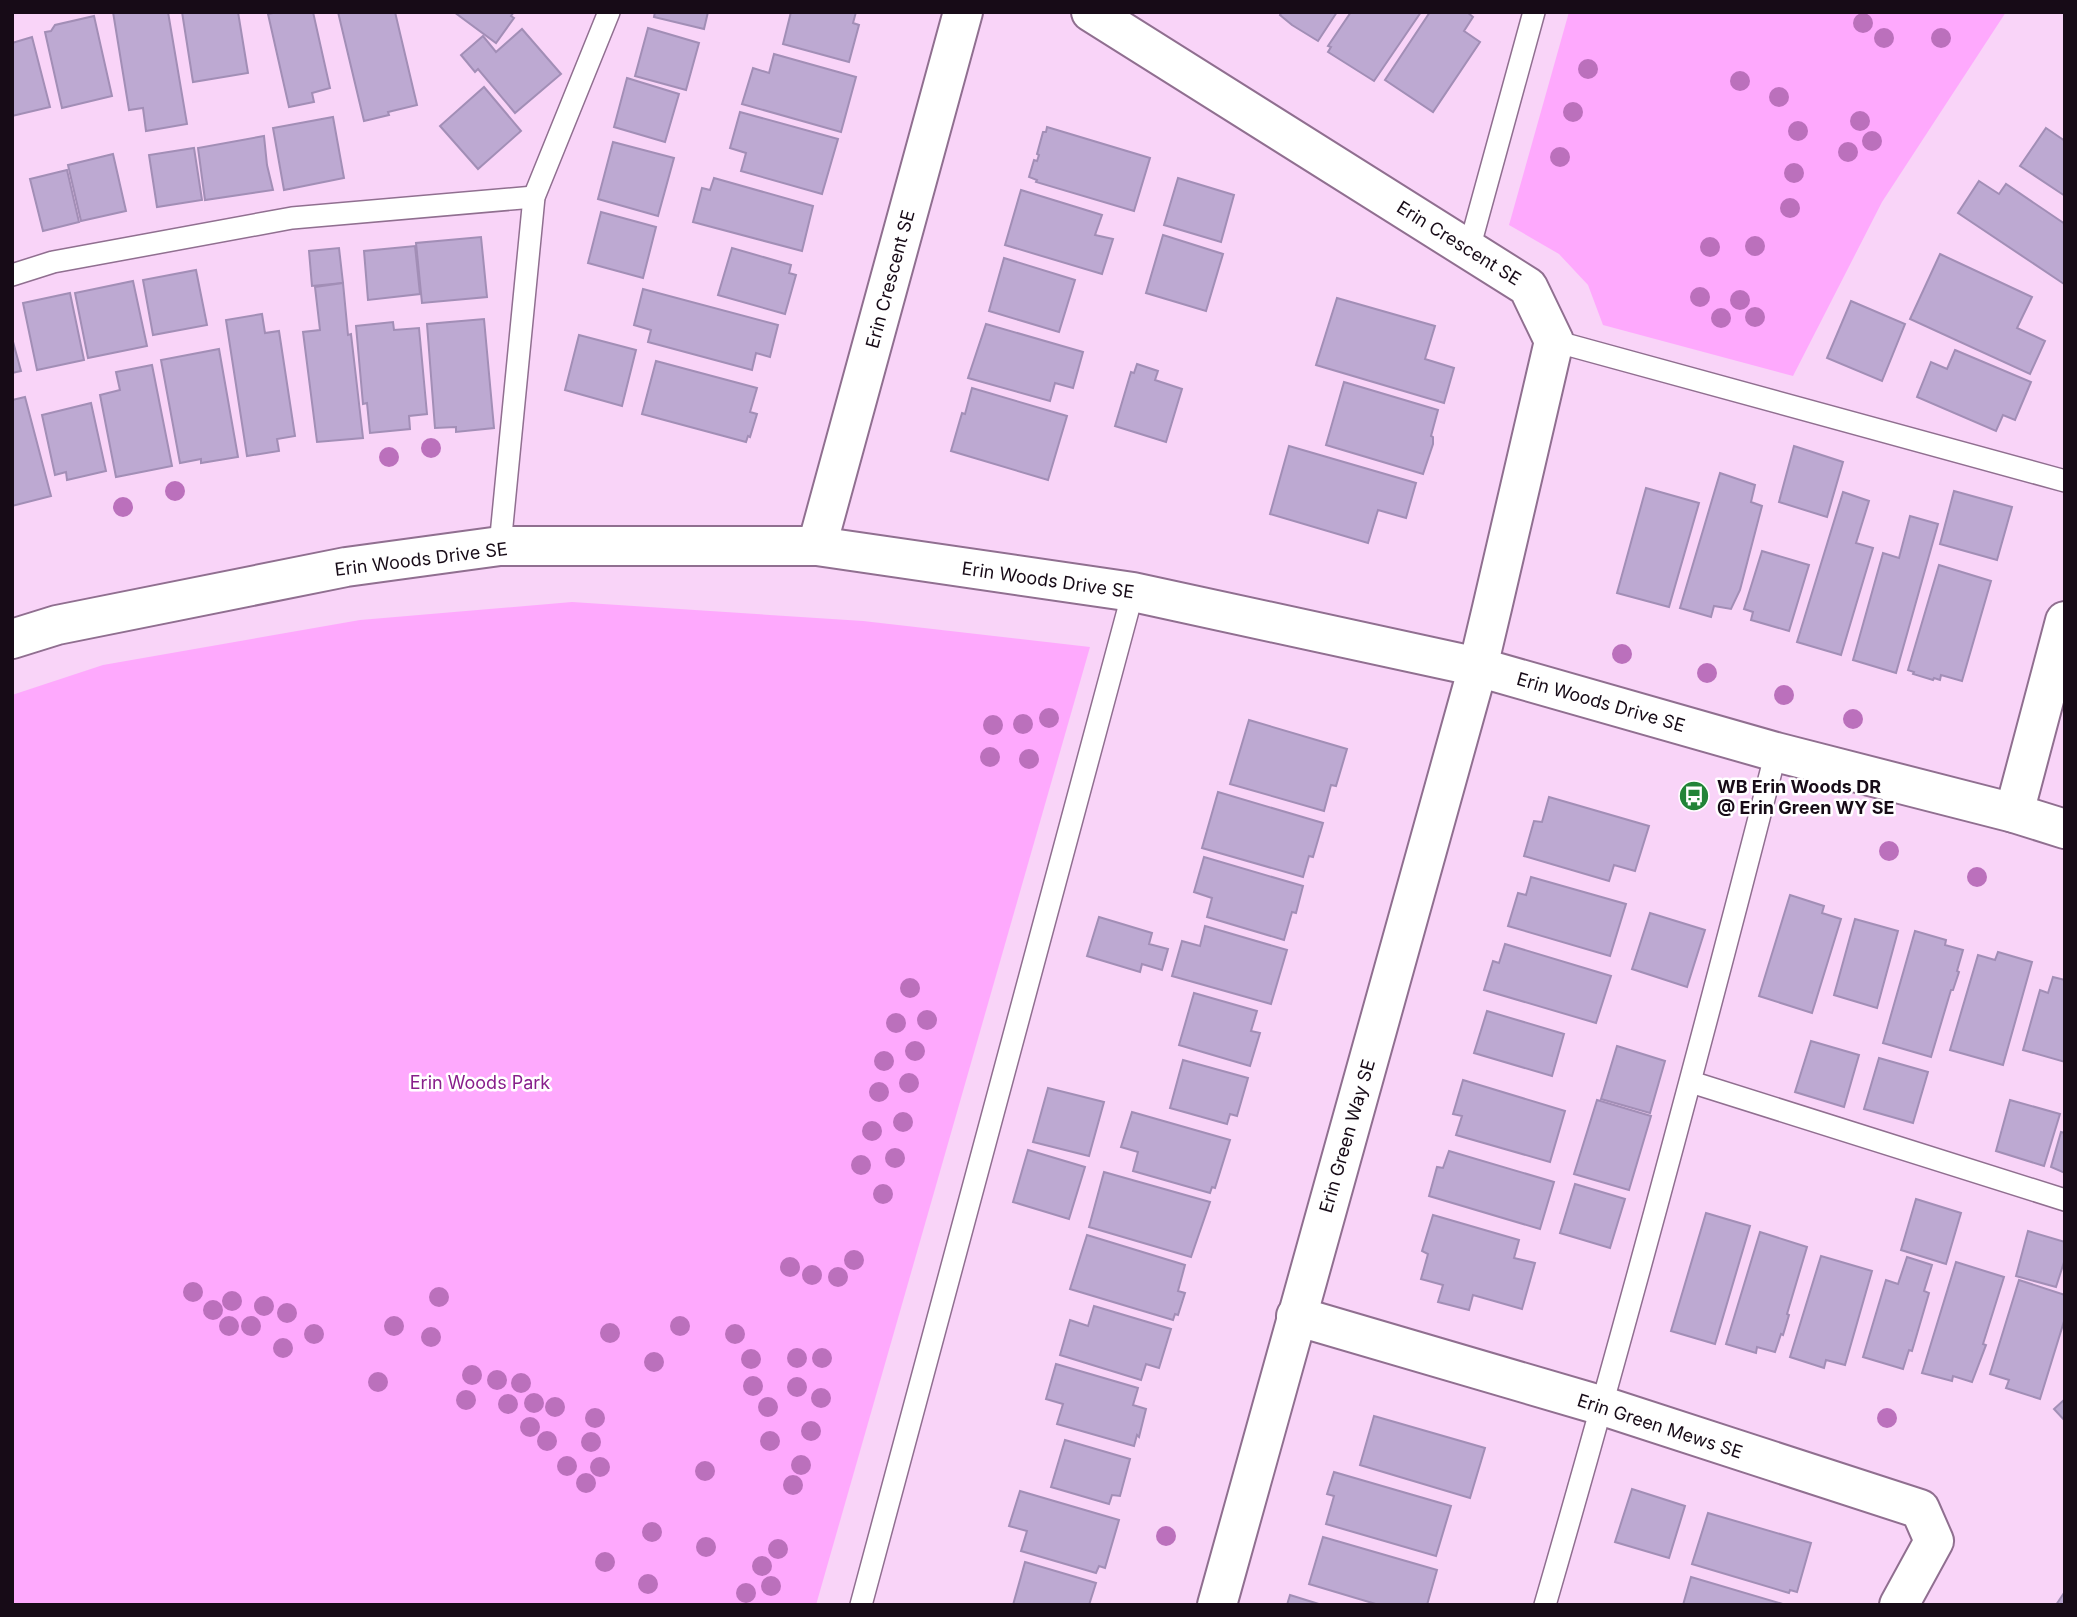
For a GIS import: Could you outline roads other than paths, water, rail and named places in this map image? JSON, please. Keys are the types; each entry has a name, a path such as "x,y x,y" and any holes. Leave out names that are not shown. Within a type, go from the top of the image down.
{"street":[{"name":"Erin Crescent SE","path":"817,546 963,12"},
{"name":"Erin Crescent SE","path":"1091,12 1528,287 1554,341"},
{"path":"1478,667 1554,341"},
{"name":"Erin Woods Drive SE","path":"12,639 58,625 346,567 500,546 817,546 1133,592 1478,667 1776,752 2014,813 2065,829"},
{"path":"2014,813 2065,621"},
{"name":"Erin Green Way SE","path":"1217,1605 1478,667"},
{"name":"Erin Green Mews SE","path":"1296,1316 1602,1406 1920,1509 1934,1541 1899,1605"}],"lane":[{"path":"500,546 534,197 609,12"},
{"path":"1469,249 1534,12"},
{"path":"12,275 53,262 292,218 534,197"},
{"path":"1554,341 2065,481"},
{"path":"861,1605 1133,592"},
{"path":"1545,1605 1692,1083 1776,752"},
{"path":"1692,1083 2065,1200"}],"place":[{"name":"WB Erin Woods DR @ Erin Green WY SE","path":"1694,796"}],"park label":[{"name":"Erin Woods Park","path":"480,1082"}]}
